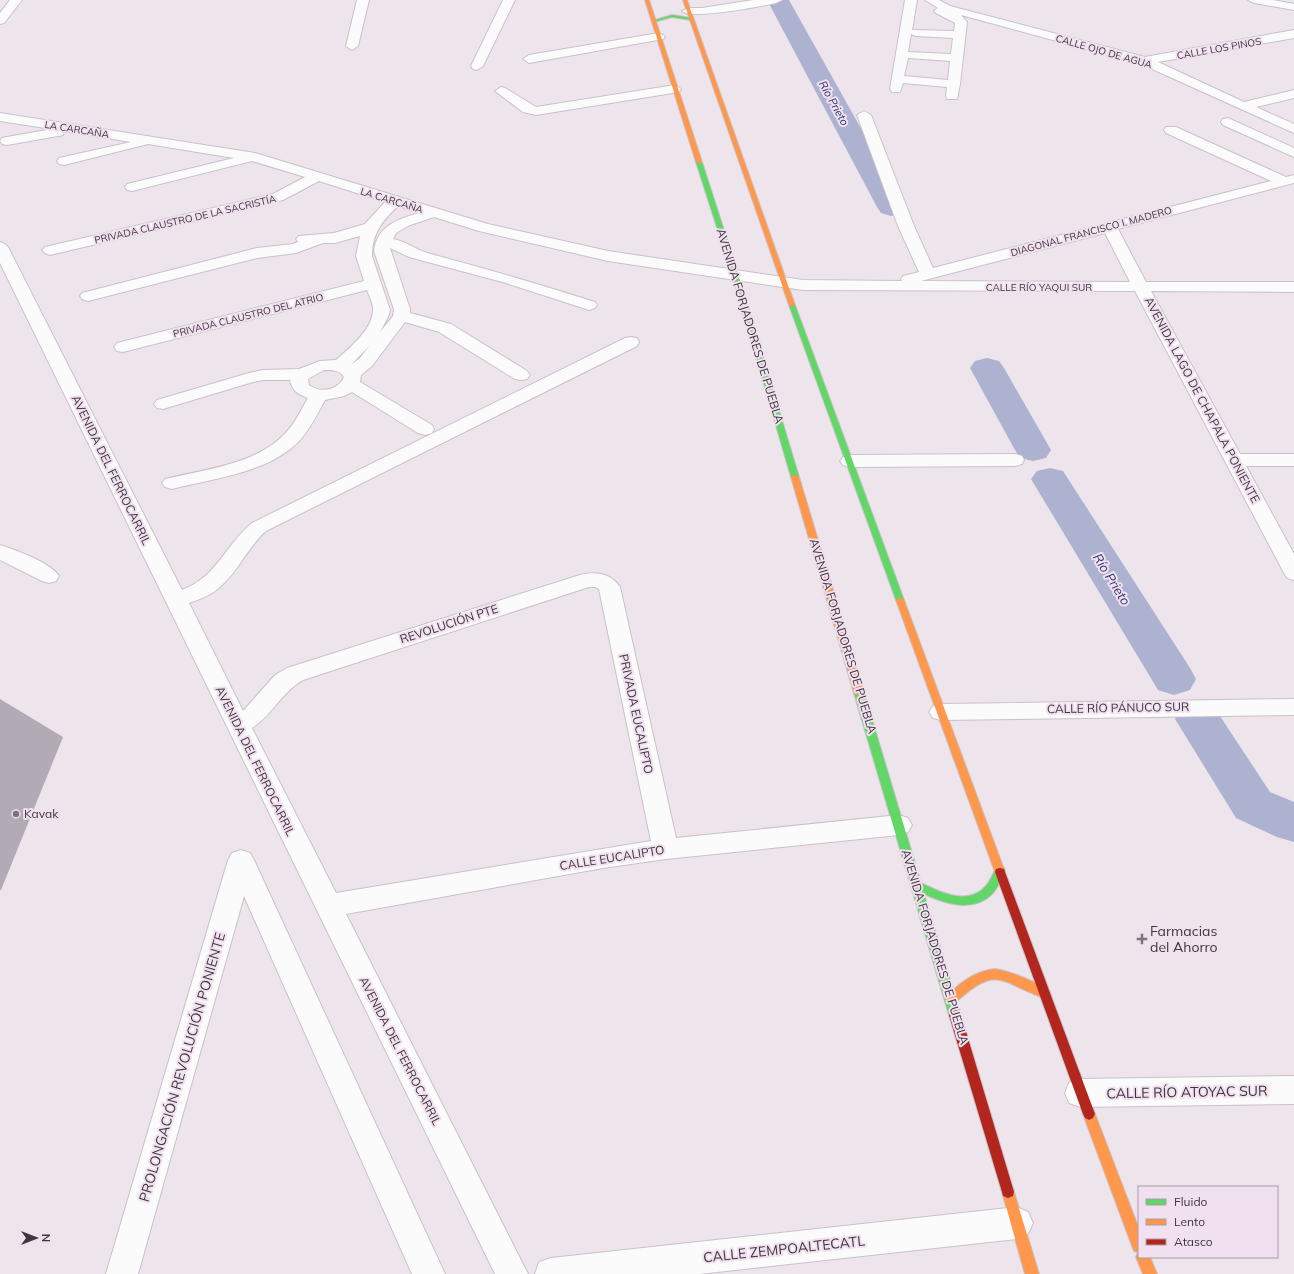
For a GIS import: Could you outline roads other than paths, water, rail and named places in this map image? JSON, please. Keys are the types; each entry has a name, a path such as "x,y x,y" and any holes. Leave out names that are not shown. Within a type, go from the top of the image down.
{"main road":[{"path":"649,4 688,10"},
{"name":"AVENIDA FORJADORES DE PUEBLA","path":"649,4 735,274 1032,1274"},
{"path":"654,21 688,10"},
{"path":"688,10 715,81 784,282 1080,1093 1138,1243"},
{"path":"917,886 952,900 972,902 986,893 1000,871"},
{"path":"951,999 976,977 991,974 1006,976 1020,981 1044,993"},
{"path":"1143,1258 1150,1274"}],"street":[{"path":"0,21 16,0"},
{"path":"352,46 363,0"},
{"path":"477,66 510,0"},
{"path":"911,0 897,84 953,90 960,35 960,20 917,0"},
{"path":"934,2 954,0"},
{"path":"1254,0 1294,7"},
{"path":"688,10 702,11 771,1"},
{"name":"CALLE OJO DE AGUA","path":"934,2 1145,61 1294,129"},
{"path":"916,32 960,35"},
{"name":"CALLE LOS PINOS","path":"1145,61 1294,34"},
{"path":"529,59 659,38"},
{"path":"912,55 957,58"},
{"path":"501,90 528,109 536,111 675,89"},
{"path":"1242,106 1294,94"},
{"path":"864,115 912,241 928,274"},
{"name":"LA CARCAÑA","path":"0,117 255,157 395,202 484,228 608,256 784,282"},
{"path":"1228,122 1294,153"},
{"path":"7,141 77,129"},
{"path":"1171,130 1289,180"},
{"path":"64,161 153,141"},
{"path":"132,187 255,157"},
{"name":"PRIVADA CLAUSTRO DE LA SACRISTÍA","path":"50,250 278,197 316,177"},
{"name":"DIAGONAL FRANCISCO I. MADERO","path":"888,286 928,274 1289,180"},
{"path":"395,202 378,217 369,228 364,247 364,256 382,310 381,318 355,352 348,374 338,392 319,395 304,391 300,387 299,378 303,374 308,370 324,365 348,374 425,429"},
{"path":"348,374 366,362 401,316 402,309 382,252 383,242 387,235 397,226 433,213"},
{"name":"AVENIDA LAGO DE CHAPALA PONIENTE","path":"1109,227 1294,573"},
{"path":"88,296 257,253 283,251 318,240 335,238 369,228"},
{"path":"335,238 364,247"},
{"path":"383,242 396,244 414,254 512,280 589,305"},
{"name":"AVENIDA DEL FERROCARRIL","path":"0,247 327,906 512,1274"},
{"path":"385,260 414,254"},
{"name":"CALLE RÍO YAQUI SUR","path":"784,282 830,286 1294,287"},
{"name":"PRIVADA CLAUSTRO DEL ATRIO","path":"123,347 373,284"},
{"path":"401,316 445,328 521,375"},
{"path":"176,600 207,587 215,581 246,537 259,527 631,342"},
{"path":"163,404 263,375 303,374"},
{"path":"172,483 253,462 284,446 295,434 319,395"},
{"path":"850,461 1015,460"},
{"path":"1233,460 1294,460"},
{"path":"0,552 28,564 49,576"},
{"name":"REVOLUCIÓN PTE","path":"238,725 253,716 283,681 295,674 587,580 596,579 603,581"},
{"name":"PRIVADA EUCALIPTO","path":"603,581 609,587 666,849"},
{"name":"CALLE RÍO PÁNUCO SUR","path":"941,712 1294,707"},
{"name":"CALLE EUCALIPTO","path":"327,906 603,858 666,849 899,825"},
{"name":"PROLONGACIÓN REVOLUCIÓN PONIENTE","path":"122,1274 241,860 429,1274"},
{"name":"CALLE RÍO ATOYAC SUR","path":"1080,1093 1294,1090"},
{"name":"CALLE ZEMPOALTECATL","path":"551,1274 1017,1223"}],"waterway":[{"name":"Río Prieto","path":"778,0 891,207"},
{"name":"Río Prieto","path":"987,368 1033,450"},
{"name":"Río Prieto","path":"1050,479 1174,679"},
{"name":"Río Prieto","path":"1198,719 1253,805 1294,823"}],"place":[{"name":"Kavak","path":"16,814"},
{"name":"Farmacias del Ahorro","path":"1142,939"}]}
